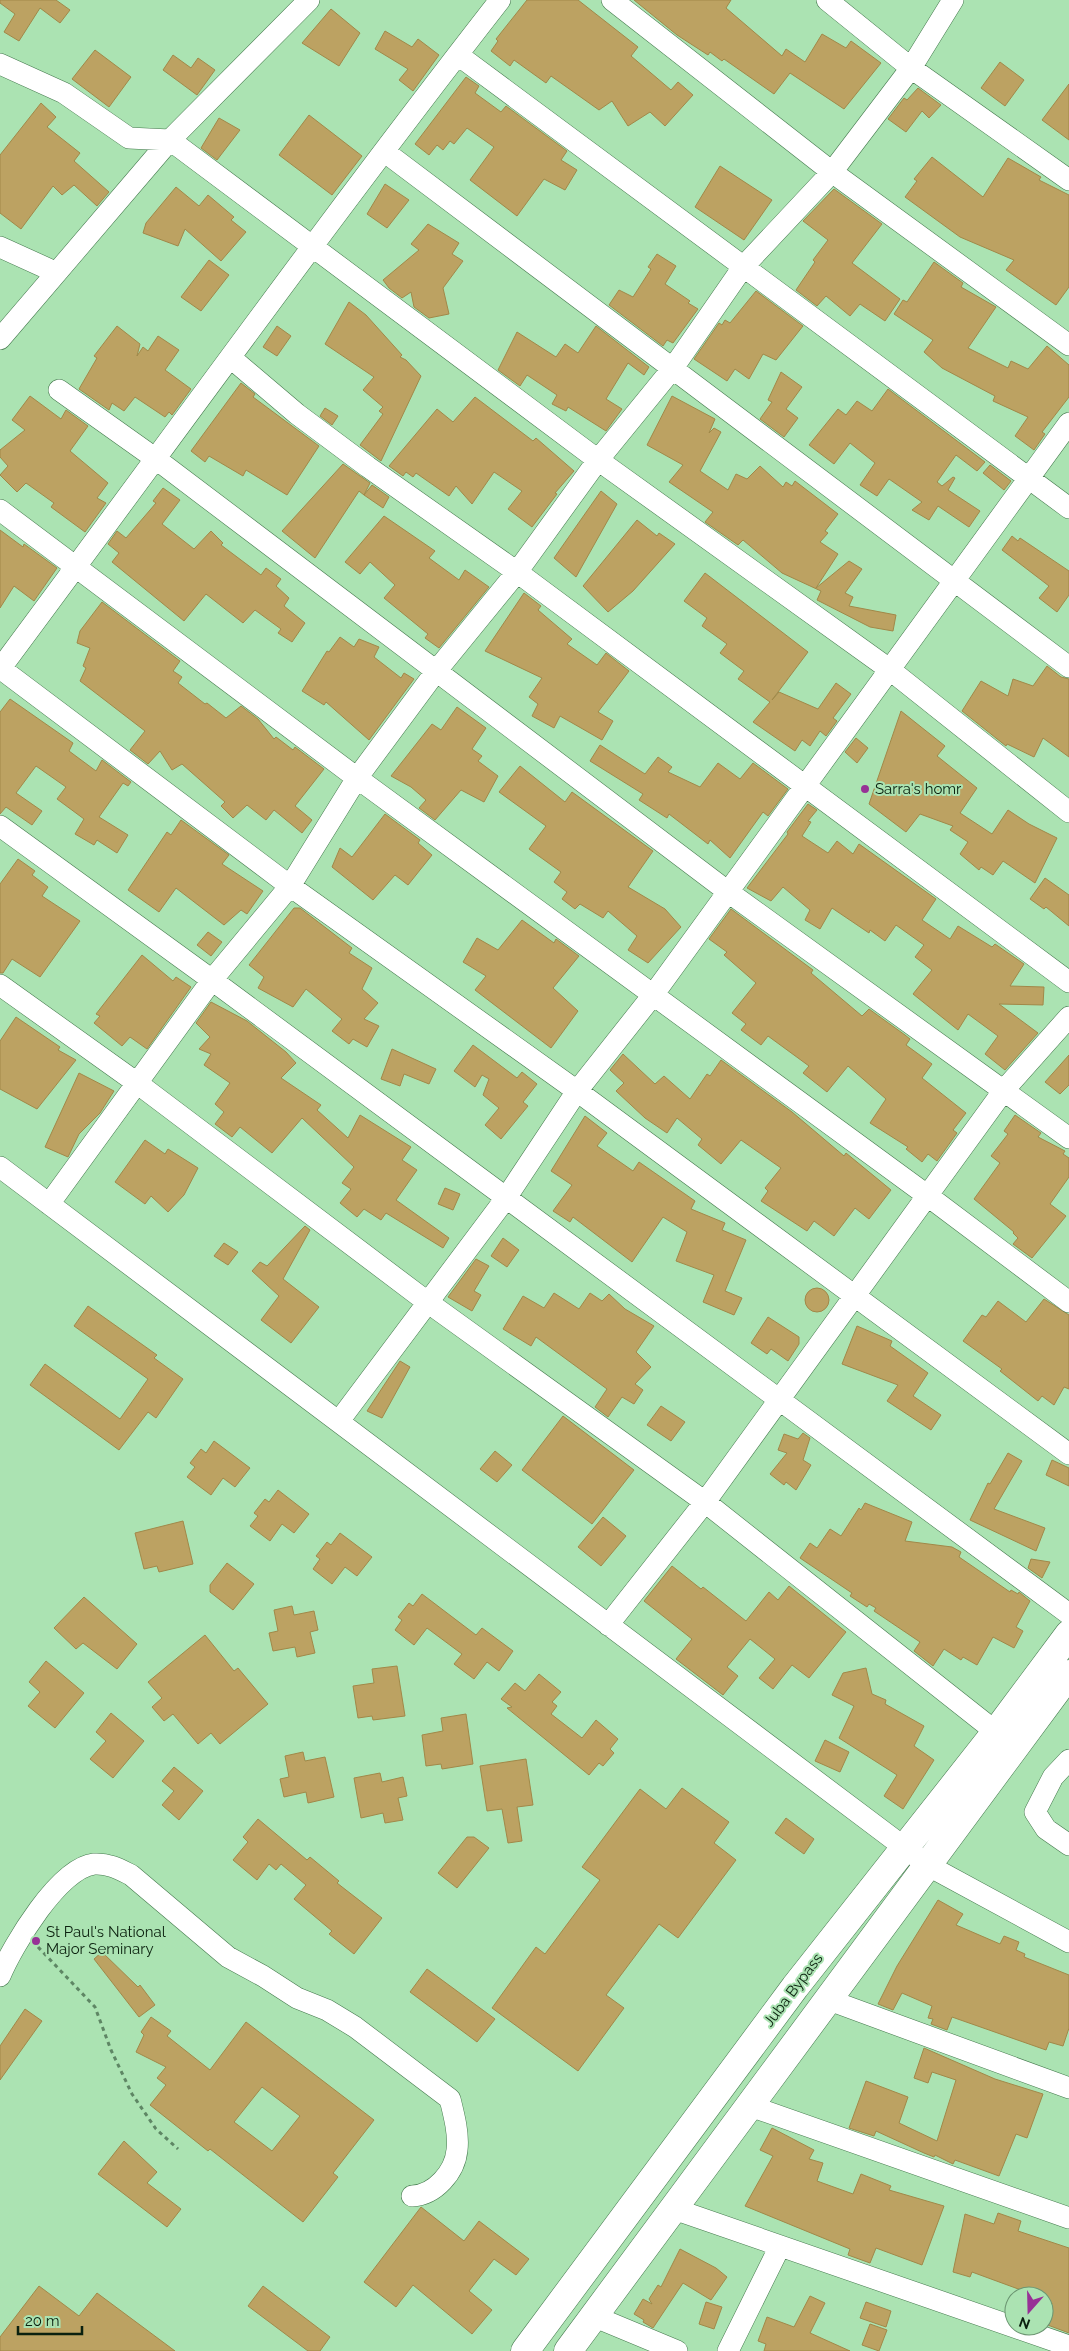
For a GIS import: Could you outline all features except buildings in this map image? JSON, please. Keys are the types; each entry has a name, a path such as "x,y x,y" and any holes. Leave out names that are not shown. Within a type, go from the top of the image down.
{"main road":[{"name":"Juba Bypass","path":"525,2351 794,1987 996,1732 1069,1634"},
{"path":"568,2351 929,1866 1069,1674"}],"street":[{"path":"500,0 311,247 231,358 0,668 290,886 578,1091 1069,1454"},
{"path":"612,0 832,172 1069,345"},
{"path":"827,0 911,68 1069,180"},
{"path":"49,1204 212,980 290,886 357,778 437,670 517,572 598,460 672,368 743,267 832,172 911,68 953,0"},
{"path":"0,339 55,272 170,140 305,1"},
{"path":"458,55 1069,508"},
{"path":"0,64 64,93 129,138 170,140 598,460 889,669 1069,812"},
{"path":"385,152 1069,667"},
{"path":"0,247 55,272"},
{"path":"231,358 297,414 517,572 805,784 1069,982"},
{"path":"59,390 156,459 727,890 1069,1138"},
{"path":"339,1421 426,1301 506,1198 578,1091 653,995 727,890 1069,423"},
{"path":"0,510 357,778 928,1196 1069,1302"},
{"path":"0,826 212,980 1069,1614"},
{"path":"0,984 137,1083 426,1301 705,1502 996,1732"},
{"path":"608,1625 705,1502 856,1297 1004,1090 1069,1017"},
{"path":"0,1167 929,1866 1069,1942"},
{"path":"1069,1760 1053,1777 1035,1812 1046,1829 1069,1844"},
{"path":"0,1976 23,1933 56,1889 74,1872 94,1864 113,1866 131,1875 228,1957 263,1976 296,1998 327,2010 355,2027 450,2099 458,2149 453,2164 438,2186 423,2196 412,2196"},
{"path":"829,2000 1069,2088"},
{"path":"750,2106 1069,2218"},
{"path":"674,2208 1069,2346"},
{"path":"728,2351 780,2246"},
{"path":"594,2316 677,2351"}],"path":[{"path":"23,1933 95,2007 111,2050 132,2094 156,2129 178,2149"}],"place":[{"name":"Sarra's homr","path":"865,789"},
{"name":"St Paul's National Major Seminary","path":"36,1941"}]}
